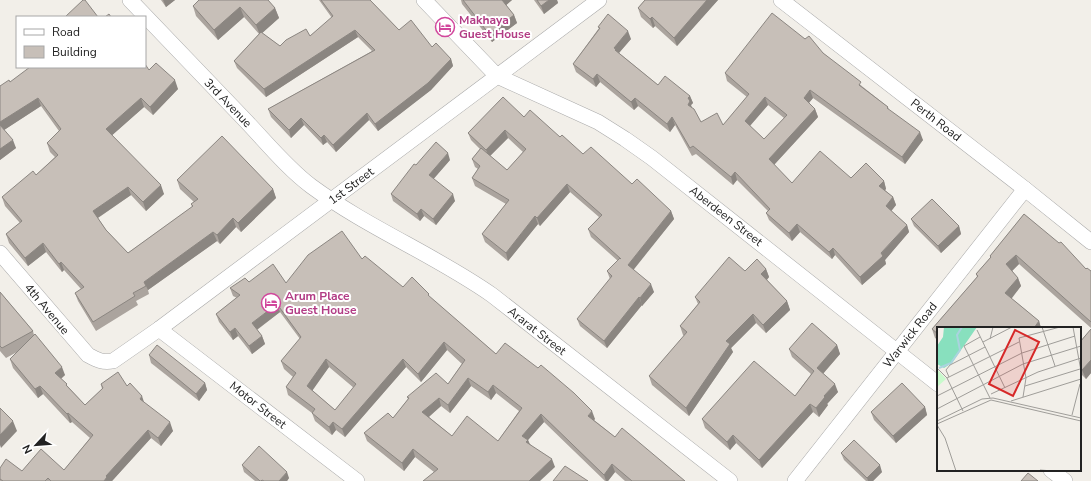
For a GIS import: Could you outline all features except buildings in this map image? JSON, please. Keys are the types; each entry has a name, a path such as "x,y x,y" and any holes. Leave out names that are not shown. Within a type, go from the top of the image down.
{"street":[{"name":"3rd Avenue","path":"130,0 145,16"},
{"path":"424,0 497,76"},
{"name":"1st Street","path":"98,361 106,362 113,360 159,329 599,0"},
{"name":"Perth Road","path":"781,0 1091,242"},
{"name":"3rd Avenue","path":"146,17 296,173 310,185 332,200"},
{"name":"Aberdeen Street","path":"497,76 598,122 625,139 937,383"},
{"name":"Warwick Road","path":"795,481 1025,189"},
{"name":"Ararat Street","path":"332,200 468,279 730,481"},
{"name":"4th Avenue","path":"0,253 79,346 88,355 98,361"},
{"name":"Motor Street","path":"159,329 357,481"},
{"path":"1052,471 1065,481"}],"place":[{"name":"Makhaya Guest House","path":"445,27"},
{"name":"Arum Place Guest House","path":"271,303"}]}
